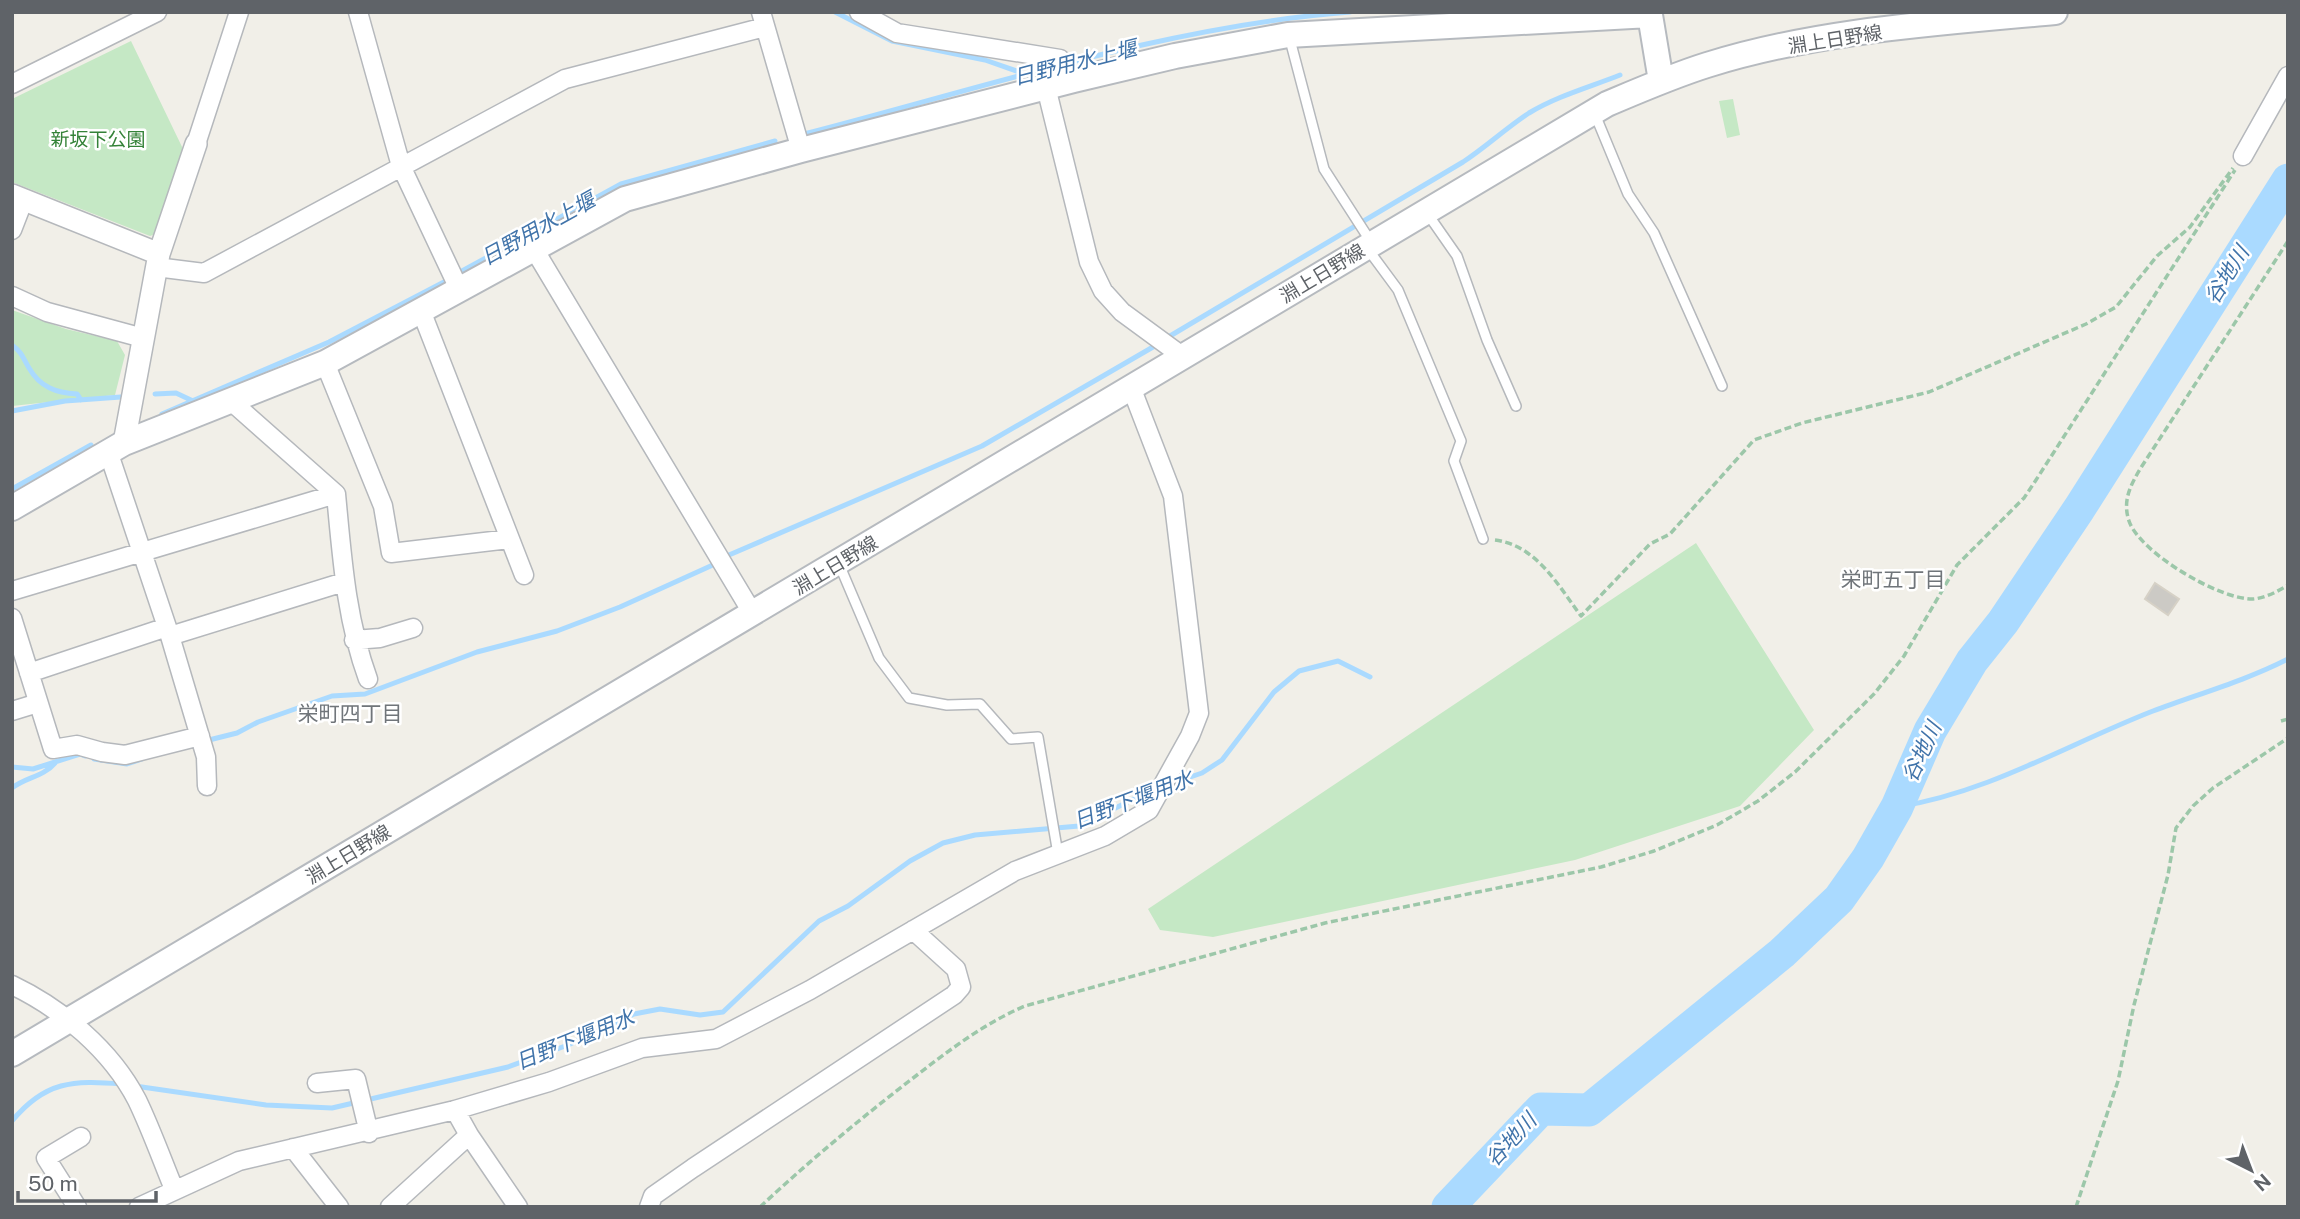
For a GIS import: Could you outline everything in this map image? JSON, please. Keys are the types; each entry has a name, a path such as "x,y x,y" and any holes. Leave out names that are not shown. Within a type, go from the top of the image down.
{"main road":[{"name":"淵上日野線","path":"12,1054 1594,112 1661,81 1708,64 1774,49 1953,17 2055,12"},
{"path":"12,508 116,447 325,363 422,313 625,199 800,150 1074,80 1175,56 1288,34 1650,14 1661,81"}],"street":[{"path":"12,84 158,12"},
{"path":"207,786 206,757 142,551 116,447 143,338 158,261 239,12"},
{"path":"358,12 401,166 460,291"},
{"path":"859,12 897,33 1060,59 1074,80"},
{"path":"12,230 18,197 158,261 204,274 565,79 763,20 800,150"},
{"path":"2243,156 2288,76"},
{"path":"1046,87 1088,262 1103,291 1122,312 1182,356"},
{"path":"534,249 753,614"},
{"path":"12,296 47,312 143,338"},
{"path":"422,313 524,575"},
{"path":"325,363 383,506 391,553 510,539"},
{"path":"139,1207 239,1161 369,1133 455,1110 549,1082 642,1048 716,1039 810,990 1056,846 1105,836 1149,810 1169,776 1199,713 1173,496 1131,387"},
{"path":"232,402 336,494 344,582 354,639 368,679"},
{"path":"12,591 336,494"},
{"path":"29,673 344,582"},
{"path":"12,618 52,749 77,744 102,752 125,755 200,736"},
{"path":"354,639 380,638 413,628"},
{"path":"12,711 38,703"},
{"path":"649,1207 653,1196 954,995 961,987 956,970 913,930"},
{"path":"12,985 42,999 69,1020 104,1054 133,1094 174,1189"},
{"path":"317,1083 356,1079 369,1133"},
{"path":"455,1110 519,1207"},
{"path":"390,1207 469,1135"},
{"path":"77,1207 47,1158 81,1137"},
{"path":"293,1148 338,1207"}],"lane":[{"path":"1288,34 1324,169 1398,290 1461,441 1454,461 1483,539"},
{"path":"1594,112 1628,194 1654,233 1722,386"},
{"path":"1426,211 1457,256 1487,340 1516,406"},
{"path":"838,563 879,657 909,698 947,705 980,704 1012,739 1038,737 1056,846"}],"path":[{"path":"1483,539 1512,542 1541,563 1581,615 1650,544 1670,534 1754,440 1802,423 1929,392 2086,324 2116,307 2157,256 2190,227 2218,184 2243,156"},
{"path":"760,1207 854,1125 939,1058 991,1022 1025,1006 1325,923 1601,867 1673,844 1717,825 1758,802 1821,749 1896,668 1957,565 2024,498 2243,156"},
{"path":"2288,241 2142,466 2131,484 2127,503 2129,521 2139,538 2217,591 2253,599 2272,594 2288,585"},
{"path":"2281,721 2288,719"},
{"path":"2076,1207 2118,1081 2134,1005 2168,875 2176,828 2193,806 2213,788 2288,737"}],"green space":[{"name":"新坂下公園","path":"131,41 184,151 158,233 150,236 12,182 12,99"},
{"path":"1733,99 1740,135 1727,138 1719,101"},
{"path":"12,310 66,329 117,341 125,355 115,395 12,406"},
{"path":"1696,543 1814,730 1740,806 1575,860 1213,937 1160,930 1148,909"}],"building":[{"path":"2155,583 2179,599 2168,615 2145,599"}],"waterway":[{"path":"835,12 892,41 985,60 1028,75"},
{"name":"日野用水上堰","path":"804,134 1144,45 1212,30 1350,12"},
{"path":"1170,336 1463,162 1529,113 1620,75"},
{"name":"日野用水上堰","path":"462,271 621,184 775,141"},
{"name":"谷地川","path":"1448,1207 1541,1109 1589,1110 1782,953 1839,899 1868,858 1897,807 1930,731 1972,661 2003,622 2079,509 2288,180"},
{"name":"日野用水上堰","path":"162,414 329,342 444,282"},
{"path":"12,345 33,375 43,384 55,390 77,394 81,400"},
{"path":"729,555 982,446 1153,347"},
{"path":"155,394 176,393 193,401"},
{"path":"12,411 65,401 121,397"},
{"name":"日野用水上堰","path":"12,489 91,445"},
{"path":"205,741 237,733 258,722 332,696 365,694 477,652 557,631 620,607 715,564"},
{"path":"1897,807 1963,791 1996,779 2121,724 2238,681 2288,659"},
{"name":"日野下堰用水","path":"1170,784 1202,773 1222,760 1274,692 1299,671 1338,661 1370,677"},
{"path":"12,767 33,769 80,754 85,756"},
{"path":"94,759 127,764 142,759"},
{"path":"12,788 55,763"},
{"name":"日野下堰用水","path":"135,1086 266,1105 332,1108 508,1067 568,1045 634,1014 660,1009 700,1015 723,1012 819,921 848,906 910,861 943,843 975,835 1079,826 1154,789"},
{"name":"日野下堰用水","path":"12,1121 36,1098 61,1086 89,1082 122,1084"}],"district":[{"name":"栄町五丁目","path":"1893,580"},
{"name":"栄町四丁目","path":"350,714"}]}
